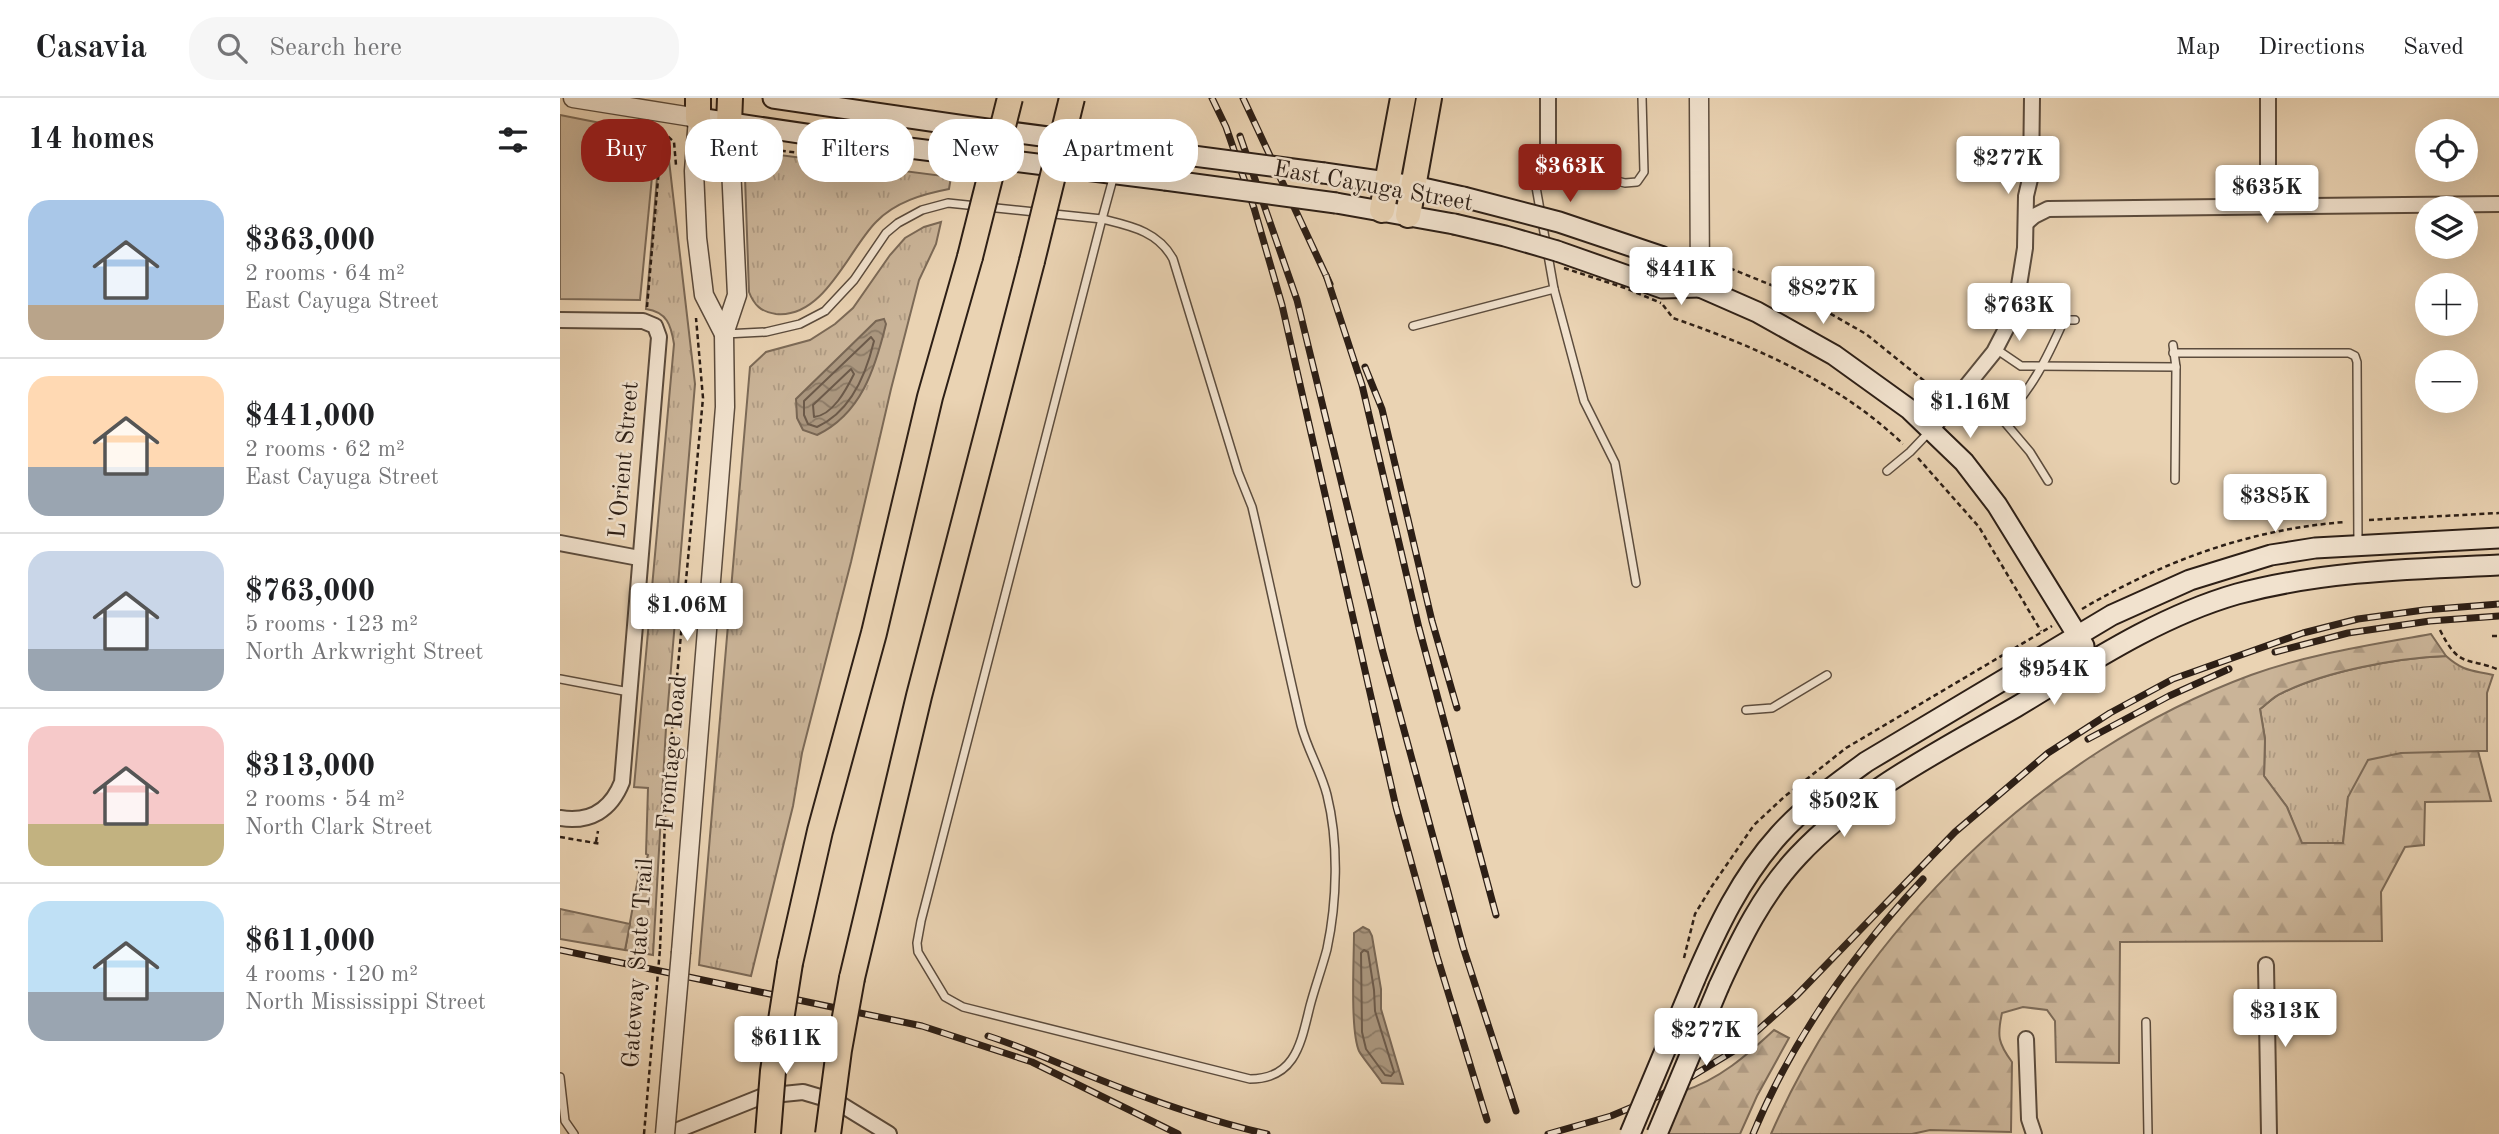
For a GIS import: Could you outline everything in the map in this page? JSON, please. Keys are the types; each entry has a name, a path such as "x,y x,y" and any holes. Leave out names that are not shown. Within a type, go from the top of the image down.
{"highway":[{"path":"729,119 730,98"},
{"path":"996,98 996,119"},
{"path":"1005,119 1010,98"},
{"path":"1067,119 1072,98"},
{"path":"1075,119 1086,98"},
{"path":"1382,210 1403,98"},
{"path":"1408,215 1429,98"},
{"path":"768,1134 773,1071 790,963 820,831 874,633 930,397 989,182"},
{"path":"828,1134 852,978 919,695 1051,182"}],"main road":[{"name":"East Cayuga Street","path":"773,98 1414,186 1559,222 1662,257 1700,287 1757,312 1834,355 1883,389 1931,430 1964,462 1997,506 2094,661"},
{"name":"East Cayuga Street","path":"698,108 719,119"},
{"name":"East Cayuga Street","path":"783,131 1038,164"},
{"name":"East Cayuga Street","path":"1180,182 1382,210 1506,236 1557,251 1662,295 1700,287"},
{"path":"1630,1134 1717,928 1744,880 1779,835 1833,786 1866,762 2112,615 2154,595 2226,568 2282,554 2358,545 2499,537"},
{"path":"1657,1134 1741,937 1770,891 1797,857 1827,827 1873,791 2128,640 2200,606 2276,584 2350,572 2499,565"}],"street":[{"name":"East Cayuga Street","path":"573,98 698,108"},
{"path":"1533,170 1548,148 1548,98"},
{"path":"1699,98 1700,287"},
{"path":"1931,430 1996,349 2017,298 2023,274 2026,196 2031,175 2032,98"},
{"path":"2268,98 2268,207"},
{"name":"Frontage Road","path":"698,108 694,171 697,238 704,295 724,334"},
{"name":"Frontage Road","path":"666,1134 725,407 724,334 737,295 732,182"},
{"path":"2026,223 2048,209 2499,204"},
{"name":"L'Orient Street","path":"560,320 642,321 654,326 659,337 639,558 624,772 611,804 583,819 560,818"},
{"path":"560,543 639,558"},
{"path":"2266,965 2269,1134"},
{"path":"2026,1039 2029,1119 2034,1134"},
{"path":"666,1134 763,1096 803,1092 838,1102 889,1134"}],"lane":[{"path":"1636,583 1615,463 1584,401 1555,289 1533,170 1581,172 1625,183 1637,182 1644,172 1642,98"},
{"path":"724,334 800,324 825,311 854,279 886,233 922,210 948,203 1102,219 1140,229 1162,244 1173,259 1238,472 1252,506 1302,730 1327,796 1333,833 1334,874 1327,948 1301,1044 1280,1073 1265,1079 1250,1079 963,1007 945,997 918,952 921,921 1102,219 1112,182"},
{"path":"1413,326 1555,289"},
{"path":"2048,481 2030,452 2002,419 2014,408 2043,366 2064,320 2075,320"},
{"path":"1996,349 2021,366 2176,367"},
{"path":"2175,480 2176,367 2173,349 2349,353 2355,356 2357,362 2358,545"},
{"path":"1886,471 1910,452 1931,430"},
{"path":"1746,710 1772,708 1827,675"},
{"path":"560,680 629,692"},
{"path":"2146,1023 2148,1134"},
{"path":"560,1077 565,1121 574,1134"}],"path":[{"path":"647,311 662,131 674,142 677,175"},
{"path":"1722,265 1803,298 1866,334 1938,392"},
{"path":"1662,295 1673,318 1767,354 1800,370 1866,413 1900,442"},
{"name":"Gateway State Trail","path":"644,1134 660,949 666,795 703,398 696,317"},
{"path":"1920,459 1979,527 2042,632"},
{"path":"2440,630 2453,652 2465,661 2499,670"},
{"path":"2491,636 2499,636"},
{"path":"596,843 598,831"},
{"path":"560,837 601,844"}],"green space":[{"path":"560,115 581,119 581,182 652,182 640,300 560,299"},
{"path":"783,155 797,157 797,182 914,182 914,172 928,174 928,182 950,182 949,189 910,200 884,215 866,234 834,280 808,306 793,313 766,312 753,301 749,292 745,182 783,182"},
{"path":"671,178 695,384 666,728 653,955 625,950 640,867 645,865 648,855 648,788 634,787 674,344 663,316 646,309 657,182 671,182"},
{"path":"941,222 936,244 919,280 891,389 851,562 802,753 793,806 751,976 699,965 750,367 766,352 810,340 835,324 853,308 905,238 924,227"},
{"path":"2431,634 2446,656 2384,663 2340,672 2279,694 2260,709 2265,739 2264,776 2287,807 2302,843 2343,843 2348,797 2368,760 2401,753 2478,751 2491,801 2425,802 2424,845 2405,847 2381,892 2382,941 2120,942 2119,1063 2056,1062 2055,1021 2047,1010 2023,1007 2002,1013 2000,1039 2012,1062 2011,1132 1930,1130 1912,1134 1771,1134 1809,1059 1854,987 1907,919 1966,857 2031,800 2100,751 2174,708 2251,675 2318,656"},
{"path":"2446,656 2463,668 2493,675 2487,693 2487,751 2478,751 2348,797 2343,843 2301,843 2287,807 2264,776 2265,739 2260,709 2279,694 2341,672 2384,663"},
{"path":"560,909 630,924 625,950 560,939"},
{"path":"1774,1030 1789,1038 1757,1096 1740,1134 1664,1134 1683,1091 1720,1073"}],"water":[{"path":"884,319 886,324 877,357 855,403 832,426 817,435 803,430 797,418 796,399 876,321"},
{"path":"1363,927 1369,930 1372,936 1381,989 1381,1009 1403,1084 1382,1083 1359,1051 1356,1041 1353,1012 1354,933"}],"railway":[{"path":"1212,98 1226,127 1254,208 1282,305 1396,807 1437,956 1487,1120"},
{"path":"1243,98 1330,284"},
{"path":"1240,136 1297,300 1382,649 1463,947 1516,1111"},
{"path":"1326,275 1362,385 1419,628 1496,915"},
{"path":"1365,367 1382,409 1432,621 1457,708"},
{"path":"1548,1134 1611,1116 1661,1095 1737,1049 1796,996 1955,832 2048,753 2110,713 2173,679 2303,633 2358,619 2499,604"},
{"path":"2275,652 2348,633 2430,621 2499,616"},
{"path":"2088,739 2169,696 2229,669"},
{"path":"1753,1134 1786,1064 1826,999 1872,937 1923,879"},
{"path":"560,950 922,1026 1032,1062 1178,1134"},
{"path":"988,1036 1154,1101 1267,1134"}]}
